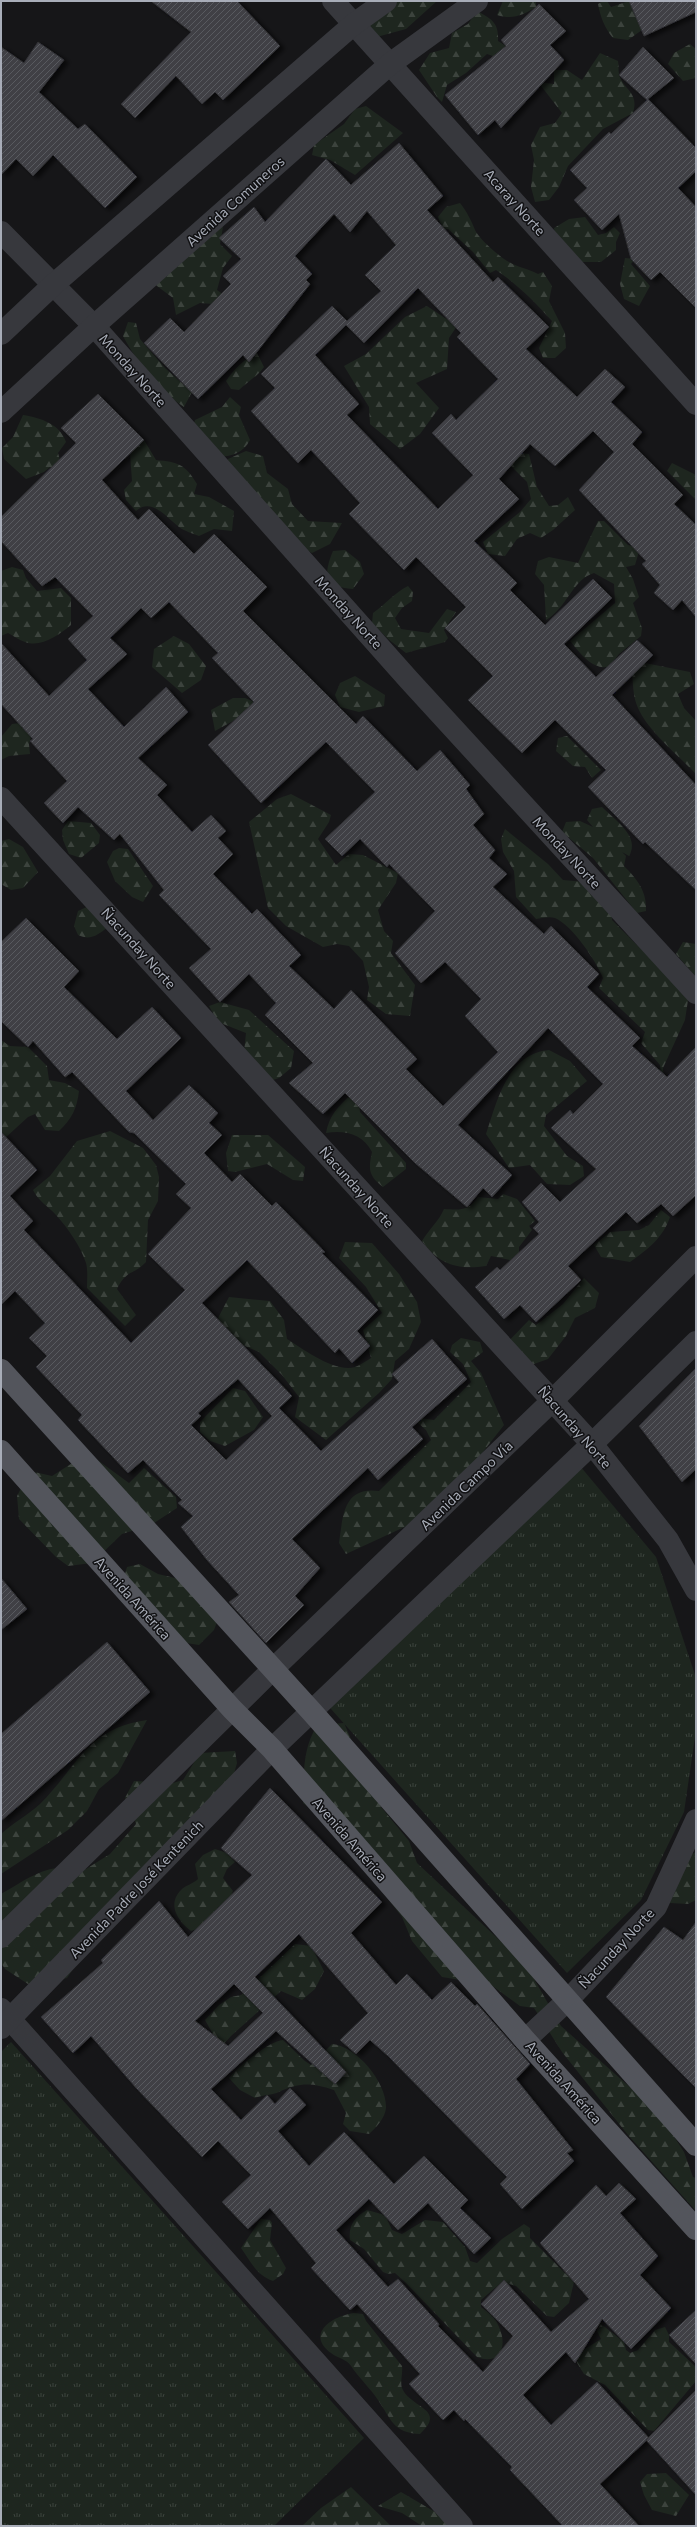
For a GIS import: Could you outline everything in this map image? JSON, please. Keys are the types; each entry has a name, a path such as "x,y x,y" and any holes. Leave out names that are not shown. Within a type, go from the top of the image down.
{"main road":[{"path":"1,1370 272,1670 312,1712 696,2145"},
{"name":"Avenida América","path":"1,1451 232,1709 272,1749 525,2040 696,2229"}],"street":[{"name":"Acaray Norte","path":"333,1 696,404"},
{"path":"1,334 53,285 354,24 386,1"},
{"name":"Avenida Comuneros","path":"1,412 94,326 390,64 477,1"},
{"name":"Monday Norte","path":"1,232 94,326 409,680 696,993"},
{"name":"Ñacunday Norte","path":"1,798 592,1444 668,1540 696,1590"},
{"name":"Avenida Campo Vía","path":"232,1709 552,1401 696,1256"},
{"path":"272,1749 592,1444 696,1342"},
{"path":"1,1938 232,1709"},
{"name":"Avenida Padre José Kentenich","path":"4,2019 272,1749"},
{"name":"Ñacunday Norte","path":"525,2040 568,2000 656,1907 696,1820"},
{"path":"4,2019 462,2526"}],"green space":[{"path":"386,1 437,1 406,29 373,38 362,18"},
{"path":"503,1 536,1 536,7 518,16 508,17 497,15"},
{"path":"603,1 607,1 611,7 629,1 642,30 628,40 613,38 605,26 600,13 598,4"},
{"path":"477,11 494,22 497,30 498,41 506,46 511,58 502,65 493,56 487,54 466,73 447,85 442,102 419,70 430,53 449,48 452,33 468,24"},
{"path":"690,44 696,49 696,78 683,81 668,64 674,53"},
{"path":"600,53 618,61 621,79 630,91 634,100 635,106 633,113 603,129 568,166 559,187 549,200 535,202 531,187 534,160 531,145 540,127 555,123 562,113 538,82 554,84 554,70 567,70 582,80"},
{"path":"366,106 403,133 355,175 330,160 312,155 314,145 344,124 355,109"},
{"path":"460,203 469,216 477,234 490,248 512,264 538,274 543,272 552,286 549,301 565,333 566,348 555,358 543,358 539,348 552,321 511,281 496,270 490,273 473,252 448,229 443,230 438,217 446,207"},
{"path":"585,217 598,235 606,233 614,227 620,233 616,242 616,250 601,262 579,262 556,242 554,228 569,219"},
{"path":"223,227 220,244 232,256 223,268 217,290 239,306 200,303 176,315 173,298 153,283 210,229"},
{"path":"625,258 635,259 631,264 650,286 639,306 624,299 620,284"},
{"path":"427,306 457,326 449,338 447,369 416,383 439,408 420,434 400,449 370,424 369,407 344,366 366,354 405,317"},
{"path":"128,322 136,323 140,339 165,368 192,392 184,407 157,384 135,356 123,336"},
{"path":"257,353 264,367 239,390 231,389 226,381 244,361"},
{"path":"230,397 241,407 239,415 250,440 241,451 229,456 219,457 192,429 195,420 222,407"},
{"path":"23,415 43,420 55,426 63,436 66,442 58,453 60,460 57,471 50,467 44,472 26,479 4,459 2,448 13,437"},
{"path":"144,440 156,460 175,463 185,468 189,472 197,484 194,494 209,497 234,511 232,531 214,529 199,536 181,528 159,510 148,506 142,507 136,511 126,500 124,490 132,481 130,453"},
{"path":"246,451 263,456 267,473 288,489 292,504 308,521 342,523 330,544 312,553 300,546 227,466 228,459"},
{"path":"508,451 529,454 537,487 549,506 558,505 568,497 575,510 553,530 541,538 530,533 517,539 505,556 488,554 483,542 520,512 531,499 527,482 502,457"},
{"path":"672,463 696,475 696,500 667,471"},
{"path":"598,521 604,521 628,545 640,548 635,565 626,567 633,579 639,597 633,603 642,628 641,636 619,654 609,667 597,666 587,660 570,641 615,603 614,584 594,573 587,576 580,581 559,609 546,620 544,585 535,574 538,561 549,557 578,563"},
{"path":"345,550 360,562 364,574 353,589 336,586 328,578 328,567 333,551"},
{"path":"12,567 23,570 26,578 37,591 61,588 71,598 71,625 50,640 37,643 25,642 8,633 1,636 1,571"},
{"path":"408,586 413,592 412,601 402,608 395,618 401,629 429,633 447,609 456,612 444,630 448,638 445,642 406,653 388,639 372,623 373,613 398,592"},
{"path":"174,636 189,644 206,666 201,680 182,693 152,667 154,649"},
{"path":"645,663 690,672 694,684 678,694 684,708 696,721 696,774 656,734 643,717 636,704 632,672"},
{"path":"355,676 385,695 384,706 359,712 340,707 335,695 340,683"},
{"path":"233,698 245,698 255,702 249,712 215,731 211,710"},
{"path":"20,723 32,734 29,744 30,754 9,756 1,760 1,737 12,724"},
{"path":"567,736 601,770 592,778 585,767 573,766 556,751 558,738"},
{"path":"291,794 331,815 329,822 318,839 336,865 349,854 363,855 398,873 396,883 378,910 384,931 393,941 391,953 415,985 410,1016 386,1014 367,1000 369,987 363,961 349,946 337,944 323,947 286,926 268,908 249,822 277,799"},
{"path":"602,807 625,829 632,842 632,849 629,856 622,852 626,856 624,866 643,891 646,911 637,913 593,858 562,832 566,822 580,821 593,827 587,820 592,809"},
{"path":"68,821 91,823 100,835 99,843 81,858 69,854 63,840 62,830"},
{"path":"505,829 548,864 563,880 585,882 613,910 612,920 666,974 688,1000 685,1020 663,1068 664,1080 661,1076 660,1065 641,1043 645,1032 599,988 603,978 595,963 576,936 562,922 553,917 536,919 516,897 514,871 503,852 501,839"},
{"path":"9,839 23,847 38,872 23,888 11,890 1,884 1,841"},
{"path":"119,848 128,849 153,886 143,902 132,897 115,881 107,862 113,851"},
{"path":"91,905 108,927 94,936 82,937 78,935 74,926 78,911"},
{"path":"683,942 696,944 696,977 676,954"},
{"path":"220,1002 249,1010 294,1051 291,1068 279,1078 267,1082 244,1052 246,1033 218,1022 209,1006"},
{"path":"1,1040 10,1046 28,1047 47,1066 49,1080 65,1083 79,1091 77,1103 73,1113 59,1131 45,1130 35,1114 28,1117 4,1139 1,1138"},
{"path":"549,1050 570,1061 587,1081 546,1115 544,1126 567,1156 583,1166 584,1176 570,1185 547,1184 530,1165 509,1168 486,1134 500,1094 506,1081 514,1070 523,1060 535,1053"},
{"path":"351,1095 359,1102 360,1112 406,1163 406,1169 383,1187 372,1176 370,1164 372,1152 364,1141 347,1133 326,1133 332,1116 342,1103"},
{"path":"110,1131 143,1148 156,1165 159,1177 158,1201 148,1220 146,1262 124,1278 117,1289 136,1315 125,1326 87,1288 87,1266 77,1244 61,1220 41,1201 33,1190 50,1176 77,1141"},
{"path":"232,1135 268,1135 305,1167 303,1181 293,1180 267,1164 235,1172 228,1171 226,1153"},
{"path":"503,1194 517,1199 535,1221 529,1226 532,1230 519,1247 519,1262 491,1256 486,1266 458,1266 442,1261 428,1249 422,1241 444,1209 464,1209 475,1202 478,1197 498,1199"},
{"path":"661,1210 670,1217 667,1224 654,1243 642,1253 630,1262 601,1257 594,1245 610,1232 639,1230 649,1225"},
{"path":"345,1242 372,1243 399,1274 417,1302 421,1322 409,1349 395,1361 392,1379 379,1393 326,1440 295,1417 299,1397 282,1375 259,1352 228,1339 218,1318 229,1297 270,1301 284,1320 287,1339 310,1354 338,1367 355,1367 363,1363 371,1358 363,1330 382,1313 366,1287 339,1258"},
{"path":"584,1278 599,1293 595,1308 575,1318 566,1336 548,1359 534,1364 516,1365 503,1347 529,1320 536,1325 563,1304"},
{"path":"461,1338 480,1342 483,1352 471,1361 481,1373 504,1425 472,1466 424,1518 346,1554 339,1543 344,1513 352,1498 358,1493 379,1491 431,1440 426,1430 411,1417 434,1420 471,1382 463,1364 450,1352 452,1345"},
{"path":"233,1388 245,1391 263,1417 254,1430 225,1446 210,1441 200,1432 200,1422"},
{"path":"88,1453 129,1483 144,1468 176,1497 177,1508 151,1525 122,1534 92,1563 68,1566 56,1557 19,1519 17,1496 30,1471 52,1476"},
{"path":"575,1460 656,1557 696,1678 696,1730 684,1812 641,1900 567,1973 323,1700"},
{"path":"140,1564 158,1574 209,1586 225,1600 214,1630 199,1645 180,1642 124,1577 127,1567"},
{"path":"147,1720 118,1773 99,1789 87,1811 68,1830 1,1874 1,1834 40,1804 85,1751 97,1740 110,1731 127,1724"},
{"path":"344,1723 381,1807 409,1841 417,1863 526,1965 561,2026 632,2089 666,2124 684,2152 693,2177 696,2178 696,2211 628,2135 562,2052 534,2008 520,2006 491,1985 442,1977 412,1941 402,1917 370,1876 350,1839 303,1803 306,1753 317,1725"},
{"path":"235,1751 237,1763 231,1784 138,1872 67,1978 31,1986 5,1969 1,1963 1,1894 31,1876 41,1872 61,1867 86,1869 110,1854 136,1824 125,1798 134,1781 173,1783 183,1780 200,1753"},
{"path":"215,1849 227,1853 235,1862 227,1869 223,1878 233,1891 229,1900 197,1929 191,1931 178,1917 174,1906 175,1900 177,1895 185,1886 198,1879 195,1864 203,1855"},
{"path":"696,1852 696,1900 688,1904 670,1903 665,1896 681,1860"},
{"path":"295,1944 311,1946 324,1971 315,1989 302,2000 281,1991 231,2036 206,2064 214,2036 205,2020 219,2005 231,1997 241,1995"},
{"path":"283,2040 311,2065 332,2044 342,2046 351,2051 369,2067 382,2088 386,2108 382,2119 369,2134 350,2131 343,2124 346,2113 334,2090 319,2086 300,2085 277,2093 255,2098 240,2090 229,2078 246,2061 277,2041"},
{"path":"11,2042 364,2438 274,2526 1,2526 1,2052"},
{"path":"367,2210 385,2215 392,2230 402,2234 425,2220 443,2222 465,2247 470,2261 477,2263 502,2239 524,2224 530,2228 530,2238 574,2282 569,2303 554,2317 547,2316 516,2286 502,2282 481,2300 481,2307 492,2316 498,2324 502,2334 502,2347 500,2352 491,2359 477,2357 406,2283 395,2273 388,2274 383,2272 364,2249 350,2240 350,2230 353,2222"},
{"path":"261,2219 270,2220 272,2223 270,2240 286,2268 283,2274 273,2281 258,2272 241,2248"},
{"path":"354,2313 363,2314 366,2321 402,2366 401,2383 406,2395 429,2414 430,2419 428,2426 420,2434 411,2433 398,2428 349,2364 333,2355 324,2346 321,2339 321,2332 325,2327 338,2318"},
{"path":"601,2324 624,2342 626,2350 630,2353 638,2350 655,2330 665,2327 669,2335 669,2342 696,2367 696,2381 654,2431 648,2430 605,2385 584,2374 577,2363 578,2357 585,2349 601,2339 597,2331"},
{"path":"666,2473 689,2495 676,2516 652,2510 644,2495 640,2482 647,2474"},
{"path":"351,2487 391,2526 302,2526 321,2508"},
{"path":"401,2492 459,2526 422,2526 402,2513 378,2506"}],"building":[{"path":"151,1 237,1 280,46 223,100 215,92 202,104 176,76 135,118 121,104 191,32"},
{"path":"629,1 696,1 696,12 644,36"},
{"path":"539,4 566,31 550,45 564,60 501,128 495,120 478,135 445,95 506,46 501,40"},
{"path":"38,42 64,60 39,92 78,129 85,124 137,177 105,208 53,155 33,176 16,159 1,175 1,47 24,63"},
{"path":"643,47 674,78 648,99 696,148 696,171 678,188 696,207 696,308 660,272 651,280 631,259 619,214 602,230 574,200 587,188 570,170 609,132 611,134 647,100 619,75"},
{"path":"399,143 443,196 427,210 493,282 498,277 549,327 526,349 577,397 605,369 625,387 611,402 642,432 632,444 683,495 674,504 696,525 696,617 682,600 673,610 654,593 660,585 642,564 646,561 579,490 614,452 593,431 555,466 530,444 499,479 519,499 474,541 517,583 510,590 545,625 593,579 612,598 564,644 596,677 637,640 653,655 612,695 696,785 696,890 645,842 643,844 588,787 606,770 555,720 522,753 468,700 493,676 445,628 466,607 416,557 404,570 349,514 360,503 311,450 298,463 251,411 275,388 261,374 332,306 347,321 381,291 365,275 396,245 367,211 350,232 334,214 295,256 312,274 306,280 310,284 249,362 243,355 198,399 144,343 170,318 184,332 231,284 223,276 241,259 219,238 254,207 265,222 326,159 351,185","holes":["418,288 461,333 457,337 498,379 456,420 451,414 432,433 473,475 438,509 347,415 359,404 315,355 346,325 364,343"]},
{"path":"98,394 144,440 102,480 138,520 149,509 194,554 214,534 267,587 243,611 356,724 363,716 417,771 440,750 470,785 466,789 484,814 473,825 495,850 489,858 507,874 493,887 544,934 551,926 599,974 587,987 640,1038 632,1046 667,1077 696,1047 696,1195 673,1216 661,1204 637,1223 626,1212 568,1266 581,1280 536,1322 520,1305 504,1319 475,1287 497,1267 500,1270 539,1234 533,1228 539,1222 522,1202 541,1183 560,1202 596,1169 551,1128 570,1110 573,1114 603,1084 548,1028 458,1125 512,1175 492,1197 483,1188 467,1207 415,1163 345,1093 323,1114 289,1083 313,1063 265,1015 276,1003 249,974 220,1002 189,968 211,949 159,895 164,890 120,834 114,840 78,807 63,823 44,803 67,781 30,741 33,739 1,704 1,643 49,696 87,660 68,639 93,616 55,577 42,586 1,541 1,517 76,443 61,428","holes":["169,602 218,653 212,658 254,702 208,745 261,803 326,742 375,792 325,839 342,856 360,839 387,867 389,864 435,911 395,953 421,983 445,962 481,999 465,1016 498,1052 443,1106 406,1069 417,1059 351,990 334,1009 289,966 301,955 257,909 252,914 213,874 233,854 218,838 226,831 211,815 192,832 157,795 167,785 138,758 188,712 166,687 124,727 88,689 127,654 110,638 141,608 151,618"]},
{"path":"26,918 79,971 64,987 117,1039 152,1007 181,1038 126,1091 153,1120 189,1085 218,1113 209,1123 222,1135 204,1153 232,1182 240,1174 272,1206 276,1202 325,1252 322,1253 378,1310 357,1331 370,1346 352,1363 339,1348 335,1353 247,1260 202,1303 292,1396 279,1408 321,1451 399,1382 392,1374 432,1339 467,1379 412,1427 423,1439 378,1480 368,1468 292,1539 320,1568 295,1596 304,1605 266,1643 229,1602 239,1595 207,1560 181,1527 193,1516 178,1503 182,1500 143,1460 128,1473 78,1420 82,1415 36,1367 47,1356 29,1338 45,1323 15,1291 1,1305 1,1132 37,1170 10,1196 33,1221 24,1230 131,1343 185,1290 148,1254 191,1208 176,1194 186,1184 134,1133 129,1132 72,1072 65,1077 33,1041 28,1047 1,1021 1,942","holes":["238,1379 272,1416 226,1460 191,1425 201,1416 198,1413"]},
{"path":"696,1368 696,1469 682,1482 639,1426"},
{"path":"1,1578 27,1609 1,1630"},
{"path":"107,1642 150,1692 1,1821 1,1734"},
{"path":"270,1788 382,1902 351,1933 396,1985 407,1974 432,2000 451,1982 475,2006 477,2004 530,2064 516,2079 573,2150 567,2153 574,2161 522,2209 500,2184 507,2177 388,2056 370,2040 356,2054 340,2040 368,2013 299,1934 255,1977 346,2072 335,2084 276,2031 211,2089 241,2120 267,2095 275,2104 290,2088 306,2105 278,2131 309,2166 344,2132 394,2184 424,2156 468,2200 460,2208 491,2238 474,2254 428,2203 398,2230 369,2199 336,2230 388,2287 398,2279 439,2324 438,2326 483,2372 513,2336 481,2304 504,2280 551,2332 589,2299 540,2243 596,2185 606,2196 619,2183 636,2199 620,2213 658,2256 640,2275 671,2308 631,2349 602,2319 575,2363 566,2352 523,2395 551,2425 597,2382 649,2438 600,2484 639,2526 563,2526 510,2470 512,2467 465,2419 464,2421 454,2410 443,2420 409,2384 420,2374 357,2304 350,2310 311,2268 316,2263 270,2208 248,2229 222,2202 251,2175 218,2141 202,2157 137,2089 91,2036 73,2053 41,2017 103,1963 101,1960 159,1901 188,1937 252,1875 221,1848","holes":["234,1984 263,2013 228,2046 195,2021"]},
{"path":"696,1922 696,2088 606,1997 664,1927 683,1940"},
{"path":"696,2310 696,2364 669,2335"},
{"path":"696,2390 696,2495 646,2440"}]}
